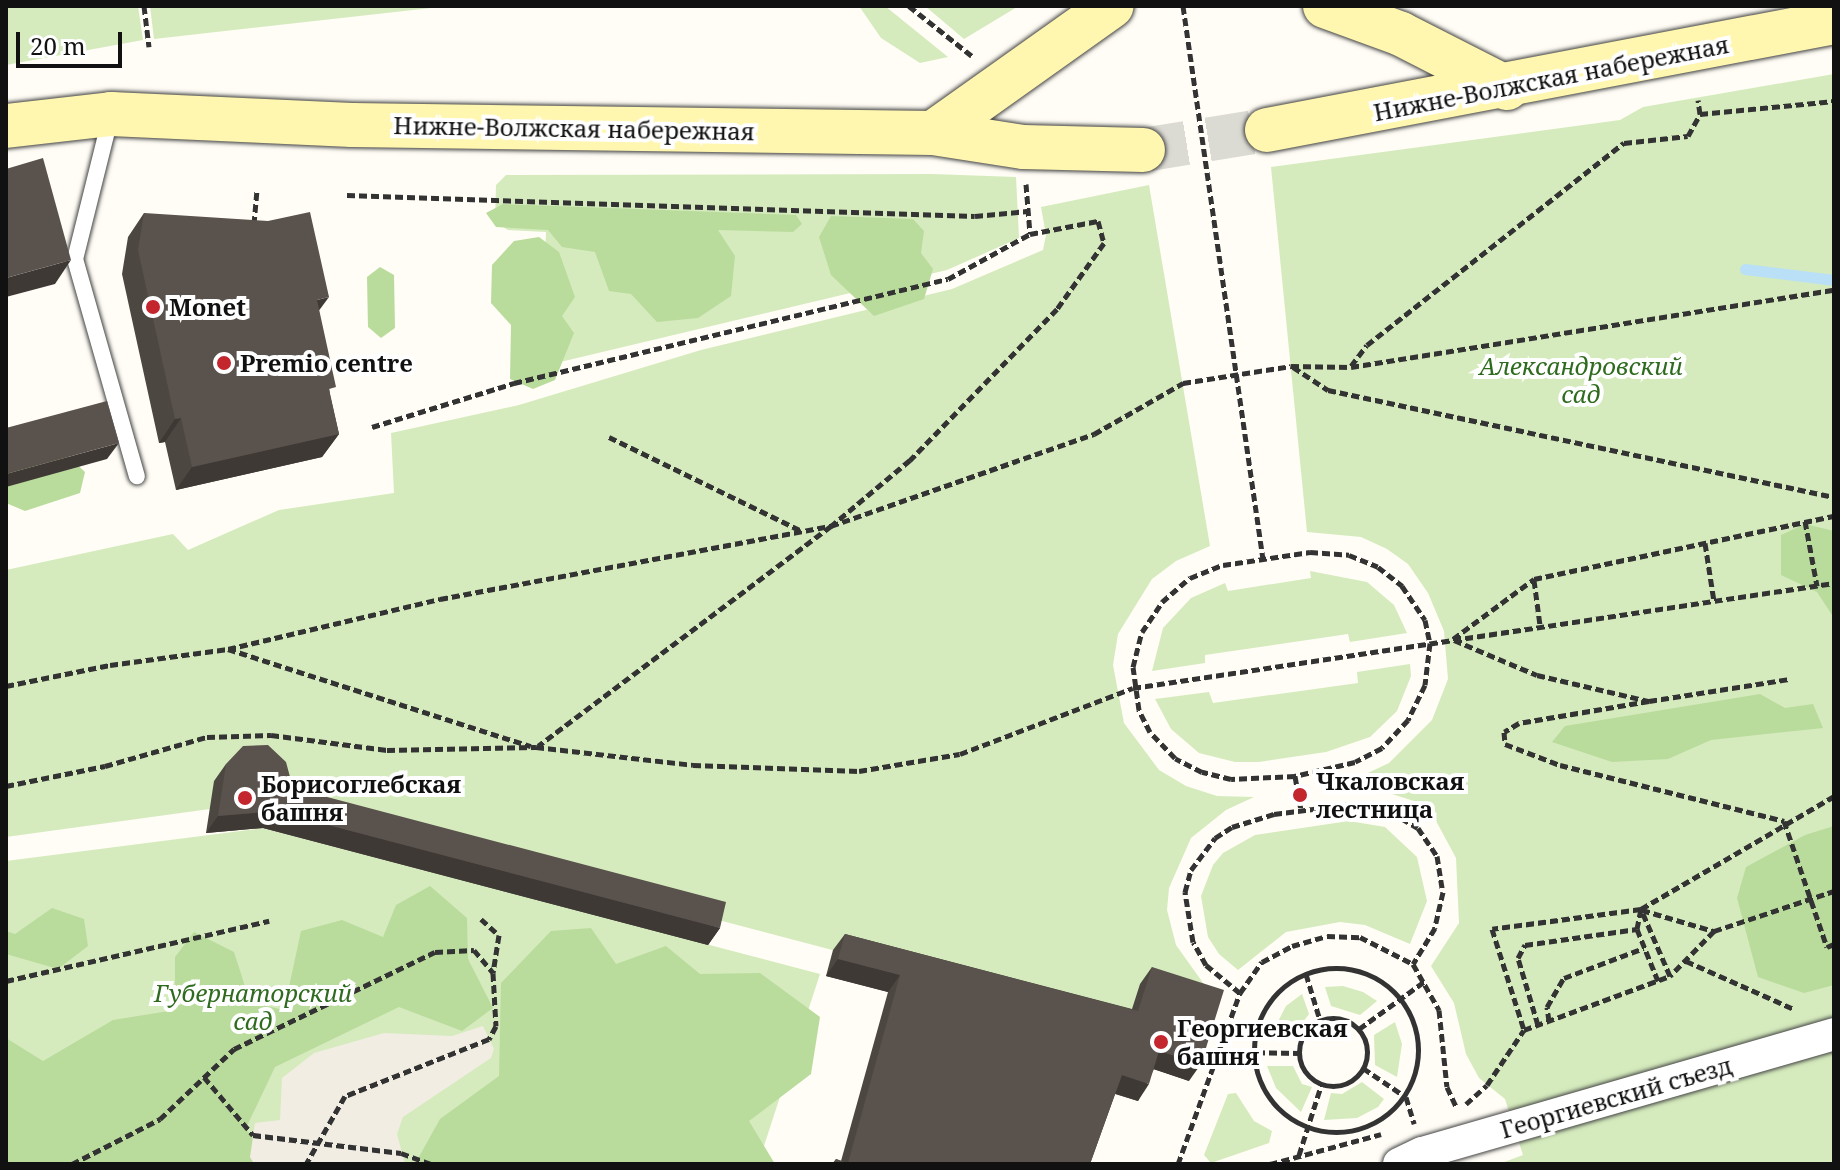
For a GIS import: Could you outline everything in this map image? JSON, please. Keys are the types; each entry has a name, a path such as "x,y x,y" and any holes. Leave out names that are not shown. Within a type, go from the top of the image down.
{"main road":[{"path":"933,133 1112,6"},
{"path":"1325,6 1401,34 1507,88"},
{"name":"Нижне-Волжская набережная","path":"1267,130 1507,88 1834,22"},
{"name":"Нижне-Волжская набережная","path":"6,126 111,114 352,125 933,133 1023,147 1143,150"}],"street":[{"name":"Георгиевский съезд","path":"1399,1164 1422,1153 1834,1034"}],"lane":[{"path":"111,114 75,259 137,476"}],"path":[{"path":"144,6 149,47"},
{"path":"909,6 970,57 983,49"},
{"path":"1183,6 1263,559"},
{"path":"1351,367 1367,345 1624,143 1688,136 1700,114 1698,100"},
{"path":"1700,114 1834,101"},
{"path":"1023,147 1030,234"},
{"path":"253,231 257,189"},
{"path":"347,195 975,216 1028,211"},
{"path":"372,427 514,383 948,279 1030,234 1098,221 1104,243 1057,309 910,460 831,526 536,747"},
{"path":"6,686 110,665 228,649 440,599 831,526 1094,434 1183,383 1291,366 1351,367 1834,290"},
{"path":"1291,366 1328,390 1834,497"},
{"path":"609,437 803,532"},
{"path":"1453,639 1534,579 1834,516"},
{"path":"1805,521 1817,586"},
{"path":"1705,543 1714,601"},
{"path":"1310,552 1349,555 1378,567 1402,586 1425,620 1430,643 1425,685 1408,720 1382,748 1355,762 1295,776 1247,779 1202,772 1175,758 1150,732 1133,688 1142,632 1162,602 1190,578 1223,565 1263,559 1310,552"},
{"path":"1534,579 1540,625"},
{"path":"6,786 105,766 207,737 271,735 387,750 536,747 693,765 859,771 960,754 1133,688 1834,583"},
{"path":"1453,639 1537,675 1649,701"},
{"path":"228,649 536,747"},
{"path":"1784,821 1560,765 1505,744 1504,732 1519,723 1790,679"},
{"path":"1295,776 1301,810"},
{"path":"1524,1030 1492,929 1641,909 1784,821 1834,796"},
{"path":"1240,993 1206,965 1193,942 1185,892 1191,870 1201,853 1232,827 1301,810 1352,804 1377,807 1405,819 1428,842 1437,856 1443,892 1435,928 1413,964"},
{"path":"1784,821 1827,947 1834,944"},
{"path":"1178,1164 1240,993 1262,962 1292,946 1327,936 1360,937 1413,964 1439,1010 1447,1087 1458,1111 1487,1085 1524,1030 1670,976 1714,931 1834,891"},
{"path":"1641,909 1637,929 1658,981"},
{"path":"1641,909 1714,931"},
{"path":"1641,909 1670,976"},
{"path":"306,1164 322,1142 345,1096 489,1039 496,1026 493,973 499,935 481,919"},
{"path":"6,981 269,921"},
{"path":"1538,1025 1518,958 1525,945 1637,929"},
{"path":"1549,1021 1547,1007 1564,978 1644,948"},
{"path":"72,1164 160,1119 234,1049 435,952 474,950 493,973"},
{"path":"1686,961 1806,1015"},
{"path":"1353,970 1373,976 1402,999 1412,1016 1419,1057 1406,1097 1381,1119 1354,1129 1308,1127 1277,1112 1266,1099 1254,1053 1263,1012 1280,990 1306,974 1353,970"},
{"path":"1306,974 1320,1020"},
{"path":"1359,1029 1425,981"},
{"path":"1343,1019 1359,1029 1367,1044 1363,1068 1346,1083 1322,1083 1306,1071 1300,1053 1303,1037 1320,1020 1343,1019"},
{"path":"1220,1052 1300,1053"},
{"path":"1363,1068 1406,1097 1415,1125"},
{"path":"204,1077 253,1135 401,1153 432,1164"},
{"path":"1299,1156 1322,1083"}],"green space":[{"path":"6,6 138,6 143,40 6,65"},
{"path":"150,6 449,6 154,39"},
{"path":"859,6 885,6 948,57 920,63 881,38"},
{"path":"925,6 1016,6 1017,7 964,39"},
{"name":"Александровский сад","path":"1834,74 1834,1163 1499,1164 1523,1155 1505,1099 1479,1078 1466,1054 1454,1003 1431,966 1459,923 1456,858 1435,819 1414,801 1351,781 1389,763 1432,720 1448,679 1444,631 1428,593 1408,564 1387,549 1361,537 1307,532 1271,167 1620,120 1643,107"},
{"path":"932,174 1016,177 1019,238 947,270 514,373 544,279 546,232 508,230 495,222 496,185 506,175"},
{"path":"1149,185 1210,546 1176,561 1152,579 1118,634 1113,665 1124,723 1159,770 1186,786 1217,796 1254,797 1226,810 1191,838 1169,888 1167,910 1176,945 1206,987 1126,1027 276,804 231,763 214,781 217,808 6,837 6,570 173,534 188,550 279,510 394,493 391,433 519,405 701,350 952,289 1043,250 1046,235 1041,207"},
{"path":"503,204 796,215 802,224 793,232 718,230 735,256 731,296 698,318 657,322 631,294 609,291 595,252 562,247 548,230 496,227 486,213"},
{"path":"831,216 913,219 924,231 921,253 933,269 924,299 874,316 831,275 819,237"},
{"path":"539,237 559,252 575,297 562,316 574,333 555,380 533,389 510,379 511,325 491,303 492,265 514,241"},
{"path":"380,267 394,275 395,328 381,338 368,327 367,277"},
{"path":"63,451 85,472 80,493 25,511 6,503 6,470"},
{"path":"1805,524 1834,531 1834,618 1817,592 1781,575 1781,535"},
{"path":"1310,571 1367,582 1394,605 1407,633 1350,642 1348,634 1205,655 1205,663 1152,671 1163,628 1191,598 1225,583 1228,591 1311,578"},
{"path":"1410,664 1411,676 1397,711 1370,737 1326,752 1259,762 1235,762 1199,753 1171,729 1155,699 1209,692 1213,703 1358,683 1357,672"},
{"path":"1760,694 1785,708 1813,704 1823,728 1711,740 1668,759 1612,762 1552,742 1565,726"},
{"path":"1349,821 1385,827 1417,857 1427,901 1410,944 1365,925 1340,922 1286,932 1238,970 1219,954 1208,937 1201,896 1213,865 1223,853 1255,835"},
{"path":"1834,826 1834,985 1804,993 1758,977 1737,898 1746,867 1805,835"},
{"name":"Губернаторский сад","path":"263,828 820,974 762,1152 709,1164 6,1164 6,861"},
{"path":"430,886 467,918 468,959 493,1008 462,1031 399,1007 275,1067 246,1128 269,1164 6,1164 6,1038 43,1061 113,1020 175,1010 175,957 194,932 234,952 250,1002 284,1010 301,931 342,920 383,937 396,905"},
{"path":"52,908 84,919 88,946 58,969 6,954 6,931 15,934"},
{"path":"591,928 616,964 666,946 700,974 760,973 820,1017 811,1074 749,1121 775,1164 415,1164 440,1119 499,1076 501,983 551,931"},
{"path":"1343,986 1363,992 1377,1001 1360,1015 1331,1006 1325,987"},
{"path":"1302,994 1309,1014 1290,1040 1268,1041 1286,1006"},
{"path":"1395,1022 1402,1044 1397,1077 1375,1065 1374,1035"},
{"path":"1267,1066 1293,1066 1302,1084 1312,1087 1301,1112 1276,1088"},
{"path":"1362,1082 1384,1099 1378,1107 1357,1118 1324,1120 1331,1093 1342,1094"},
{"path":"1236,1093 1254,1121 1272,1131 1269,1143 1211,1163 1204,1155 1228,1094"}],"shaded area":[{"path":"483,1026 494,1049 491,1058 403,1117 397,1134 405,1164 254,1164 250,1157 255,1123 280,1120 282,1078 314,1053 384,1033 452,1036"}],"building":[{"path":"43,158 71,260 6,278 6,169"},
{"name":"Premio centre","path":"310,212 329,297 317,300 336,387 329,389 339,434 192,467 181,418 175,419 138,250 144,213 268,221"},
{"path":"107,401 119,443 6,474 6,428"},
{"path":"268,745 286,762 293,788 726,902 720,928 275,811 218,816 226,764 243,746"},
{"path":"845,934 1138,1011 1152,967 1224,990 1201,1064 1159,1051 1149,1084 1122,1075 1090,1164 834,1164 836,1159 848,1163 900,975 838,959"}],"waterway":[{"path":"1745,269 1834,280"}],"tunnel":[{"path":"1143,150 1267,130"}],"place":[{"name":"Monet","path":"153,307"},
{"name":"Premio centre","path":"224,363"},
{"name":"Чкаловская лестница","path":"1300,795"},
{"name":"Борисоглебская башня","path":"245,798"},
{"name":"Георгиевская башня","path":"1161,1042"}]}
